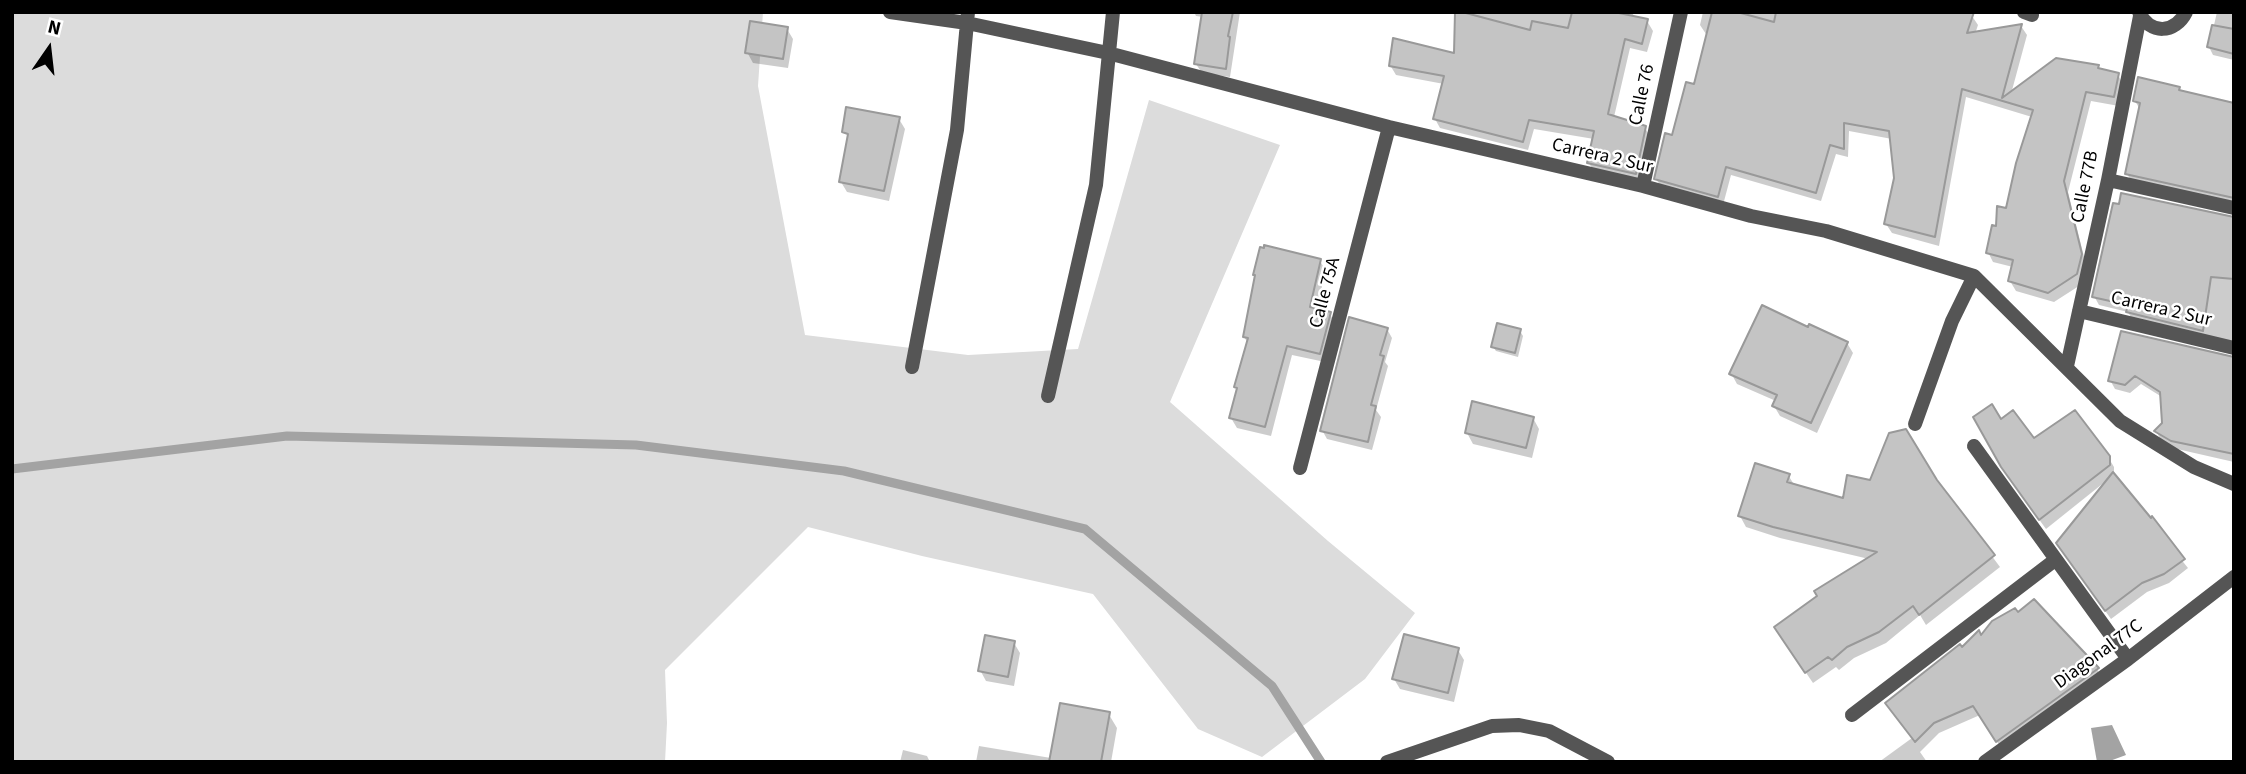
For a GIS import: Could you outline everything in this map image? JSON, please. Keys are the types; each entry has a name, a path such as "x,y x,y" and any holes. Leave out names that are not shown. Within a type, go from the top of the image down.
{"street":[{"name":"Carrera 2 Sur","path":"890,12 968,18 1389,127 1643,186 1751,216 1826,231 1974,276 2120,421 2194,467 2234,484"},
{"path":"1048,396 1096,185 1113,12"},
{"name":"Calle 76","path":"1643,186 1681,12"},
{"path":"2140,14 2151,27 2166,29 2180,22 2186,12"},
{"name":"Calle 77B","path":"2067,366 2108,180 2140,14"},
{"path":"912,368 957,130 968,18"},
{"name":"Calle 75A","path":"1300,468 1389,127"},
{"path":"2108,180 2234,208"},
{"path":"1915,424 1952,321 1974,276"},
{"name":"Carrera 2 Sur","path":"2079,311 2234,348"},
{"path":"1974,446 2128,659"},
{"path":"1852,715 2055,560"},
{"name":"Diagonal 77C","path":"1985,762 2128,659 2234,577"},
{"path":"1387,762 1492,726 1519,725 1549,731 1608,762"}],"shaded area":[{"path":"12,12 763,12 758,86 805,335 968,355 1078,349 1149,100 1280,145 1170,402 1328,541 1415,613 1365,679 1262,757 1198,729 1093,594 922,556 808,527 665,670 665,762 12,762"},
{"path":"2112,725 2126,755 2107,762 2097,762 2091,728"}],"building":[{"path":"1202,12 1233,12 1226,69 1194,64"},
{"path":"1455,12 1530,30 1532,21 1568,28 1572,12 1614,12 1648,19 1642,44 1625,39 1608,114 1646,126 1636,174 1587,163 1594,131 1529,120 1523,142 1433,119 1444,76 1389,66 1393,38 1454,53"},
{"path":"1712,12 1737,12 1774,22 1776,12 1974,12 1967,33 2022,24 2002,98 2056,58 2099,65 2098,68 2119,73 2114,97 2086,92 2064,181 2082,254 2077,274 2048,293 2008,281 2013,260 1986,253 1992,225 1996,226 1997,206 2006,208 2016,163 2033,110 1962,89 1935,237 1884,224 1894,178 1889,131 1844,123 1844,149 1830,145 1816,193 1726,167 1718,197 1654,179 1665,133 1672,135 1686,82 1694,84"},
{"path":"750,21 788,27 783,59 745,53"},
{"path":"2212,25 2234,29 2234,54 2207,47"},
{"path":"2138,77 2234,103 2234,198 2125,174 2140,103 2133,101"},
{"path":"846,107 900,117 884,191 839,182 848,134 842,132"},
{"path":"2121,193 2234,217 2234,279 2211,277 2203,331 2126,312 2128,305 2092,297 2113,203 2119,204"},
{"path":"1264,245 1321,259 1310,307 1331,312 1320,354 1287,346 1265,427 1229,418 1237,388 1234,387 1248,338 1243,337 1253,275 1260,247 1264,248"},
{"path":"1762,305 1848,342 1811,423 1772,406 1777,395 1729,374"},
{"path":"1349,317 1388,328 1380,355 1384,356 1371,405 1376,406 1368,442 1320,431"},
{"path":"1497,323 1521,329 1515,353 1491,347"},
{"path":"2121,331 2234,357 2234,454 2171,441 2154,431 2162,423 2160,392 2135,376 2125,385 2108,381"},
{"path":"1472,401 1534,417 1526,448 1465,433"},
{"path":"1992,404 2001,419 2013,410 2034,438 2075,410 2110,456 2110,465 2039,520 2001,467 1973,417"},
{"path":"1906,429 1937,480 1995,555 1919,615 1913,606 1879,632 1847,647 1832,660 1828,657 1805,673 1774,627 1817,596 1814,591 1877,552 1738,516 1755,463 1790,474 1787,482 1843,498 1847,475 1870,480 1889,433"},
{"path":"2113,472 2185,559 2164,574 2142,583 2105,611 2056,543"},
{"path":"2034,599 2099,668 1996,742 1973,706 1934,723 1915,742 1885,703 1960,644 1962,647 1979,630 1981,635 1992,621 2015,608 2018,612"},
{"path":"1404,634 1459,648 1448,693 1392,679"},
{"path":"985,635 1015,641 1008,677 978,671"},
{"path":"1060,703 1110,712 1101,762 1049,762"}],"waterway":[{"path":"12,469 287,436 636,445 844,471 1085,529 1272,686 1321,762"}]}
